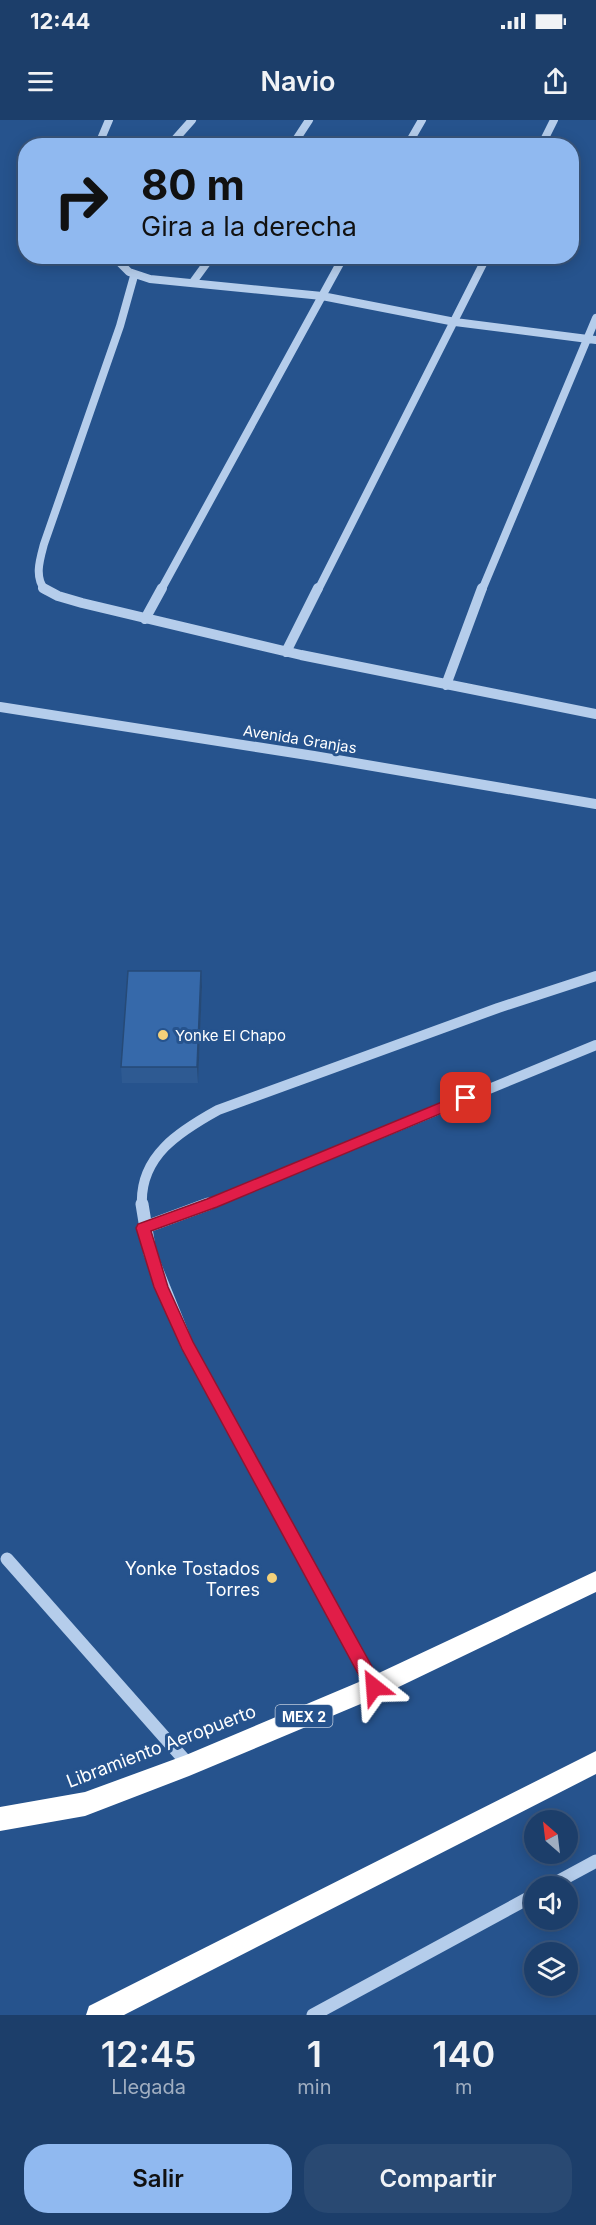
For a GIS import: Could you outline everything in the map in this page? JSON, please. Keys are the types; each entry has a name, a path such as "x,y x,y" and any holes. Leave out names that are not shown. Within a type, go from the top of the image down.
{"highway":[{"name":"Libramiento Aeropuerto","path":"0,1819 86,1804 189,1765 374,1687 596,1581"},
{"path":"98,2015 596,1762"}],"lane":[{"path":"101,138 109,120"},
{"path":"176,138 192,120"},
{"path":"297,138 309,120"},
{"path":"412,138 422,120"},
{"path":"546,138 554,120"},
{"path":"118,264 134,276 322,296 455,322 592,340"},
{"path":"193,282 206,264"},
{"path":"145,619 340,264"},
{"path":"286,652 483,264"},
{"path":"134,276 120,326 44,544 39,577 43,588 54,594 145,619 286,652 447,685 595,711"},
{"path":"447,685 473,608 510,516 592,340 596,318"},
{"name":"Avenida Granjas","path":"0,707 84,722 314,756 596,804"},
{"path":"374,1687 187,1345 161,1287 143,1228 143,1190 151,1163 167,1142 185,1128 218,1110 498,1008 596,976"},
{"path":"143,1228 212,1203 596,1045"},
{"path":"7,1558 189,1765"},
{"path":"568,1876 596,1861"},
{"path":"313,2015 524,1900"}],"building":[{"name":"Yonke El Chapo","path":"128,971 201,971 197,1067 121,1067"}],"place":[{"name":"Yonke El Chapo","path":"163,1035"},
{"name":"Yonke Tostados Torres","path":"272,1578"}],"route":[{"path":"374,1687 187,1345 161,1287 143,1228 212,1203 466,1098"}]}
